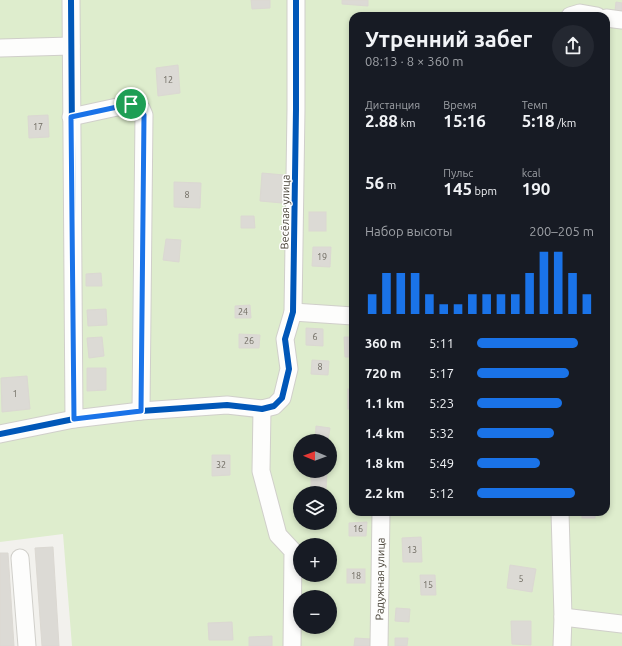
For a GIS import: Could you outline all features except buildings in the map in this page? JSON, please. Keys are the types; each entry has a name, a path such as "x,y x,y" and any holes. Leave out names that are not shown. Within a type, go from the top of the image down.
{"street":[{"path":"71,0 74,419"},
{"name":"Весёлая улица","path":"262,409 274,406 282,398 288,369 285,339 293,312 296,0"},
{"path":"610,18 622,20"},
{"path":"0,48 71,46"},
{"path":"71,117 131,104 141,108 144,115 141,411"},
{"path":"293,312 349,316"},
{"path":"0,434 74,419 141,411 227,405 262,409 261,472 278,535 293,551 292,646"},
{"name":"Радужная улица","path":"380,646 381,516"},
{"path":"560,516 563,617 562,646"},
{"path":"20,558 27,646"},
{"path":"563,617 622,624"}],"green space":[{"path":"0,0 622,0 622,646 72,646 63,534 0,542"}],"cycle path":[{"path":"71,0 74,419"},
{"path":"0,434 74,419 141,411 227,405 262,409 274,406 282,398 289,369 285,339 293,312 296,0"}],"route":[{"path":"131,104 141,108 144,115 141,411 74,419 71,117 131,104"}]}
